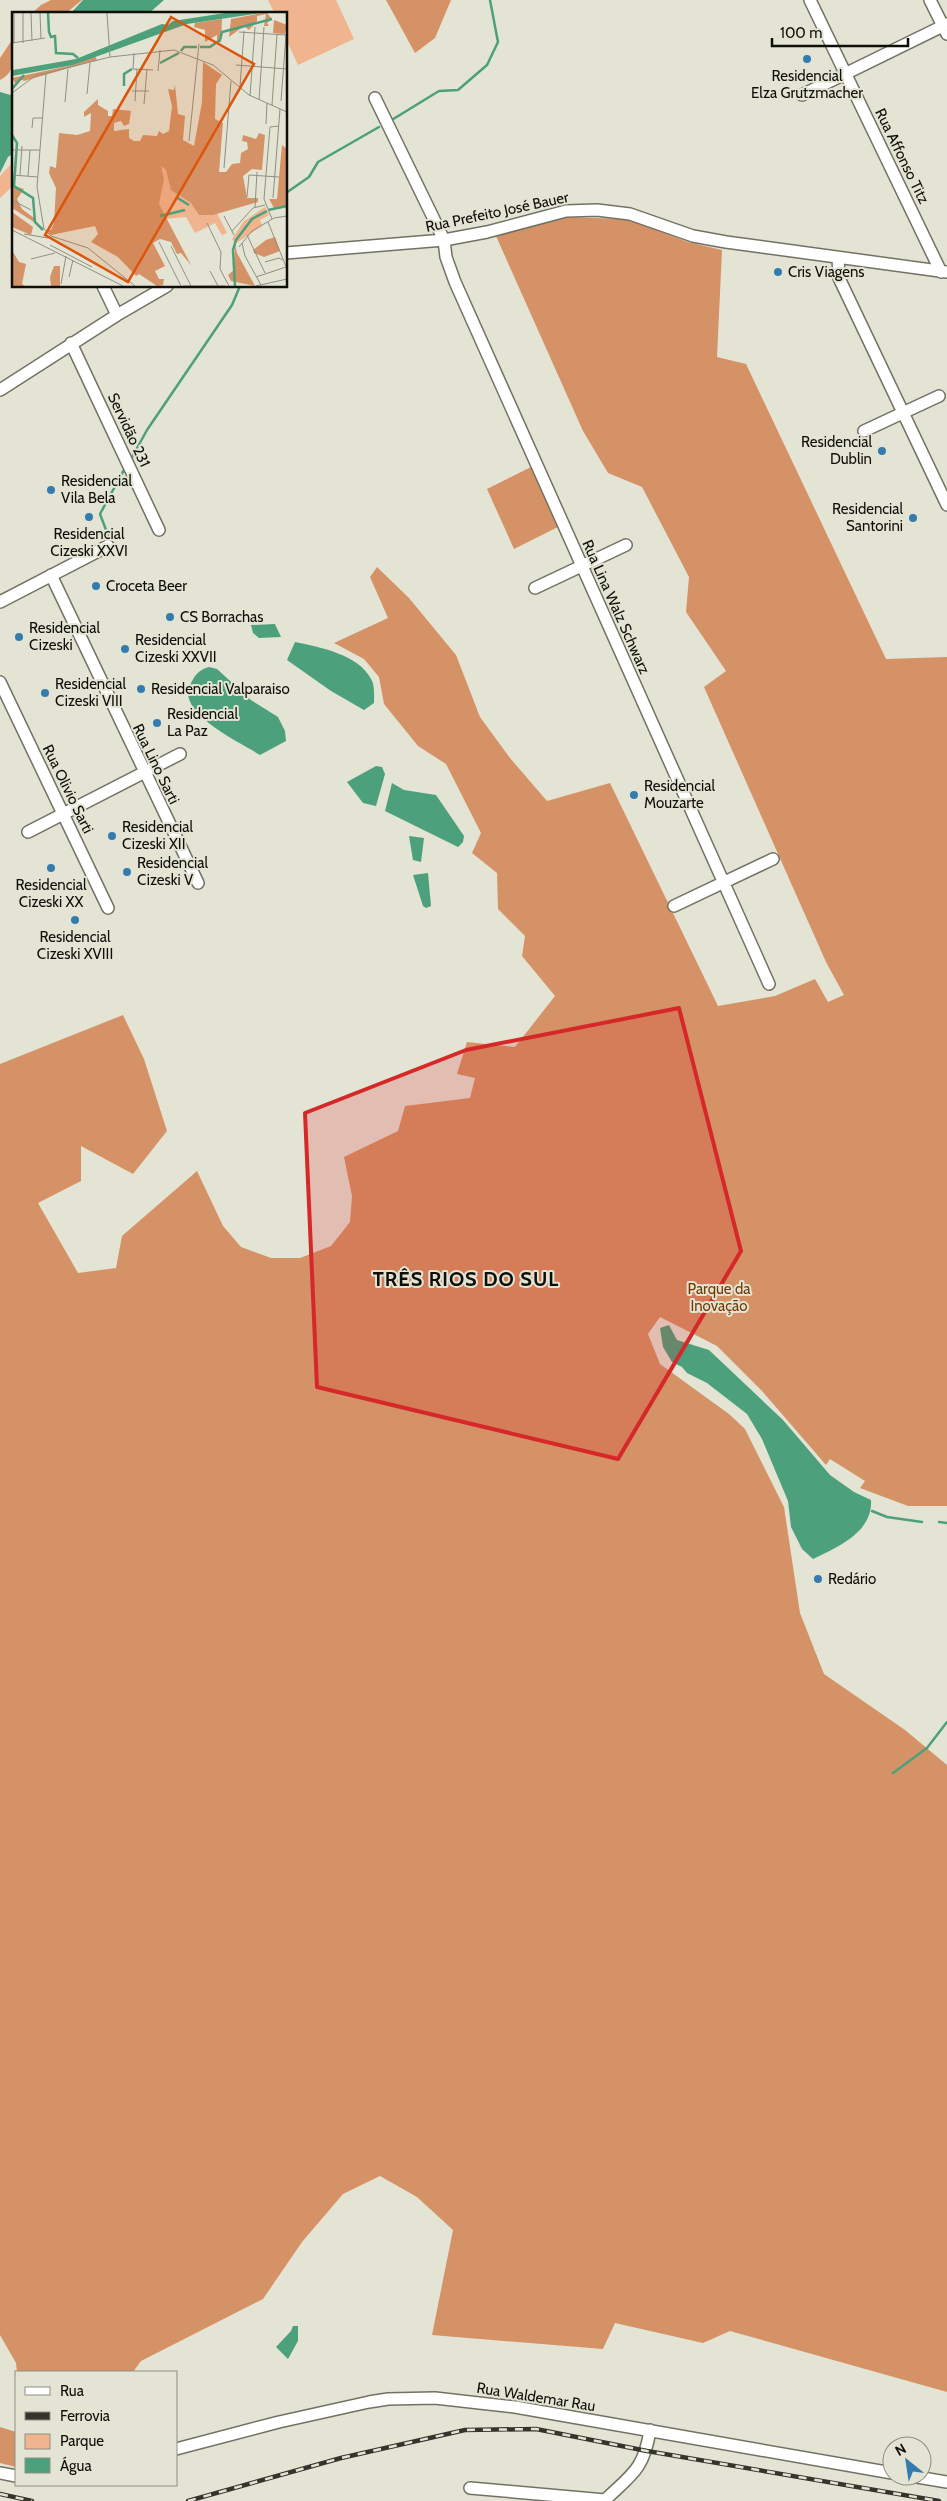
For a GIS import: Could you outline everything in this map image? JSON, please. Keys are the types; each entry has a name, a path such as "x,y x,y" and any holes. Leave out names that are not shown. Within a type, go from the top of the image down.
{"street":[{"name":"Rua Affonso Titz","path":"810,0 944,272"},
{"path":"802,95 946,28 930,0"},
{"name":"Rua Lina Walz Schwarz","path":"375,98 444,240 446,257 455,282 769,984"},
{"name":"Rua Prefeito José Bauer","path":"288,253 444,240 487,232 566,211 597,210 630,214 693,236 944,272"},
{"path":"838,258 839,278 947,505"},
{"path":"104,288 117,315"},
{"path":"0,390 71,343 164,288"},
{"name":"Servidão 231","path":"71,343 159,530"},
{"path":"864,431 939,396"},
{"path":"534,588 626,545"},
{"path":"0,602 108,546"},
{"name":"Rua Lino Sarti","path":"51,576 144,774 198,883"},
{"name":"Rua Olivio Sarti","path":"0,682 108,908"},
{"path":"28,832 180,754"},
{"path":"674,906 773,859"},
{"name":"Rua Waldemar Rau","path":"178,2449 288,2420 369,2402 404,2398 435,2398 507,2406 882,2471"},
{"path":"470,2488 604,2501 634,2473 643,2461 650,2430"},
{"path":"0,2473 15,2476"},
{"path":"932,2480 947,2482"}],"highlighted area":[{"path":"679,1008 741,1251 618,1459 317,1387 305,1113 466,1050"}],"green space":[{"path":"51,0 82,0 67,12 33,12"},
{"path":"268,0 336,0 354,39 298,65 288,43 288,12 274,12"},
{"path":"386,0 451,0 435,38 415,53"},
{"path":"12,40 12,67 0,80 0,58"},
{"path":"12,163 12,187 0,198 0,176"},
{"name":"Parque da Inovação","path":"565,217 627,219 688,242 722,250 717,357 746,364 886,659 947,657 947,1506 908,1506 860,1488 865,1481 830,1459 826,1465 762,1391 717,1346 660,1317 648,1334 660,1364 729,1414 745,1429 784,1507 800,1613 824,1674 905,1730 947,1765 947,2392 730,2331 703,2343 615,2323 603,2349 432,2335 453,2230 417,2197 380,2176 343,2194 302,2242 263,2299 141,2361 134,2371 17,2371 16,2363 0,2335 0,1064 123,1015 144,1059 167,1131 133,1174 81,1146 81,1181 38,1203 78,1273 116,1268 122,1236 197,1171 223,1226 241,1247 271,1258 300,1258 331,1246 350,1222 352,1196 344,1157 398,1131 405,1106 470,1098 475,1078 457,1074 467,1042 515,1047 555,996 522,956 525,936 498,909 497,873 472,853 481,833 446,764 418,746 384,704 379,677 364,659 334,643 388,618 370,577 377,567 409,598 456,655 480,717 510,758 547,801 610,783 718,1006 775,996 815,979 828,1002 844,995 826,962 704,687 726,671 686,612 689,577 642,487 608,473 583,431 496,236 536,223"},
{"path":"533,466 558,527 514,549 487,489"},
{"path":"0,2427 15,2432 15,2467 0,2463"}],"water":[{"path":"83,0 164,0 150,12 72,12"},
{"path":"0,92 12,95 12,154 8,157 0,173"},
{"path":"275,624 281,637 259,638 253,633 251,625"},
{"path":"295,642 338,653 358,664 372,681 374,703 364,710 331,691 287,660"},
{"path":"209,667 217,669 251,700 278,717 285,731 286,741 260,755 226,735 201,716 192,706 188,696 190,685 195,676 199,671"},
{"path":"376,766 382,767 385,774 376,806 363,803 347,782"},
{"path":"392,783 404,790 436,795 464,836 463,842 458,847 385,811"},
{"path":"409,836 424,838 421,862 413,860"},
{"path":"428,873 431,906 426,908 423,906 413,875"},
{"path":"669,1325 677,1340 709,1350 783,1420 830,1475 854,1492 871,1500 870,1511 860,1530 843,1543 813,1559 802,1549 791,1527 788,1501 762,1439 747,1414 707,1383 687,1373 682,1367 672,1362 663,1347 660,1328"},
{"path":"293,2326 298,2326 298,2341 288,2359 276,2347 291,2331"}],"waterway":[{"path":"390,121 439,91 458,90 487,65 498,42 490,0"},
{"path":"288,192 309,177 318,162 379,127"},
{"path":"131,459 147,430 232,305 239,288"},
{"path":"111,543 100,514 125,468"},
{"path":"872,1511 887,1517 922,1522"},
{"path":"939,1522 947,1523"},
{"path":"893,1773 927,1748 947,1722"}],"railway":[{"path":"188,2501 341,2458 465,2430 536,2429 647,2451 939,2501"},
{"path":"0,2494 32,2501"}],"place":[{"name":"Residencial Elza Grutzmacher","path":"807,59"},
{"name":"Cris Viagens","path":"778,272"},
{"name":"Residencial Dublin","path":"882,451"},
{"name":"Residencial Vila Bela","path":"51,490"},
{"name":"Residencial Cizeski XXVI","path":"89,517"},
{"name":"Residencial Santorini","path":"913,518"},
{"name":"Croceta Beer","path":"96,586"},
{"name":"CS Borrachas","path":"170,617"},
{"name":"Residencial Cizeski","path":"19,637"},
{"name":"Residencial Cizeski XXVII","path":"125,649"},
{"name":"Residencial Valparaiso","path":"141,689"},
{"name":"Residencial Cizeski VIII","path":"45,693"},
{"name":"Residencial La Paz","path":"157,723"},
{"name":"Residencial Mouzarte","path":"634,795"},
{"name":"Residencial Cizeski XII","path":"112,836"},
{"name":"Residencial Cizeski XX","path":"51,868"},
{"name":"Residencial Cizeski V","path":"127,872"},
{"name":"Residencial Cizeski XVIII","path":"75,920"},
{"name":"Redário","path":"818,1579"}],"district":[{"name":"TRÊS RIOS DO SUL","path":"466,1279"}]}
